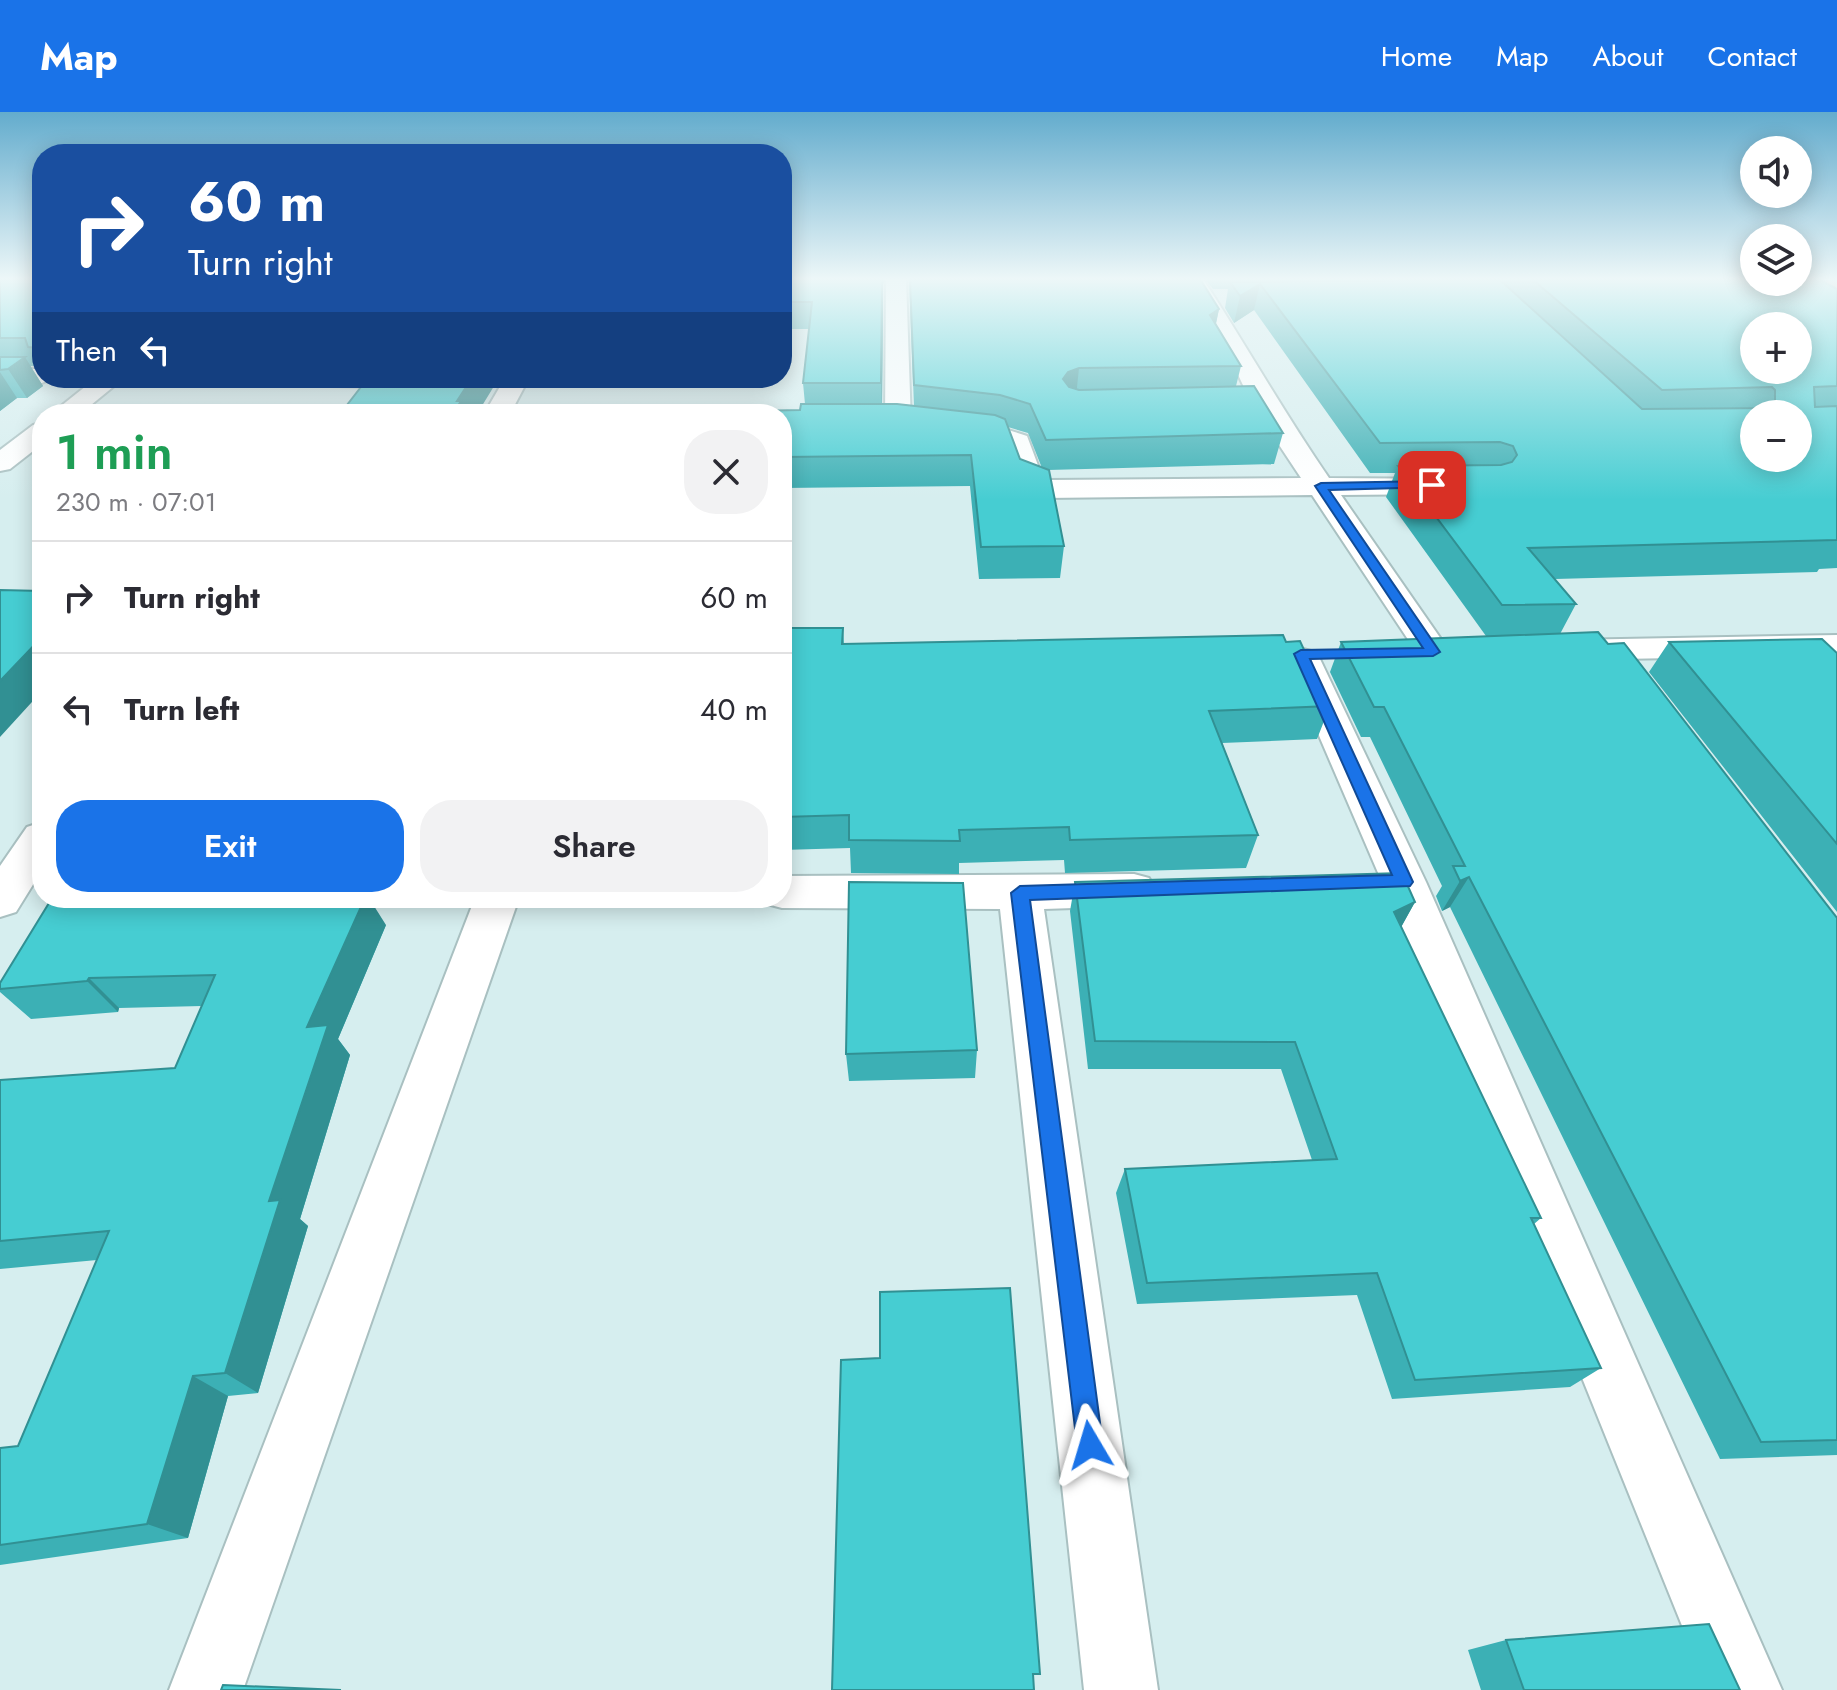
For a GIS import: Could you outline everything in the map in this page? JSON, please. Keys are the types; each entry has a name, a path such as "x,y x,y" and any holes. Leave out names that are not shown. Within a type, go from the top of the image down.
{"street":[{"path":"893,353 898,423"},
{"path":"1239,353 1265,404 1321,486 1448,652 1389,653"},
{"path":"0,376 32,376"},
{"path":"77,404 99,388"},
{"path":"1234,405 1265,404"},
{"path":"869,423 898,423 1010,438 1018,442 1029,481 1044,489 1472,484"},
{"path":"0,463 32,439"},
{"path":"1536,650 1837,645"},
{"path":"1609,649 1638,687"},
{"path":"1300,654 1381,882 1745,1690"},
{"path":"0,900 27,858"},
{"path":"792,892 1020,893 1173,888"},
{"path":"1020,893 1121,1690"},
{"path":"206,1690 493,908"}],"building":[{"path":"806,353 881,353 881,383 803,383"},
{"path":"913,353 1233,353 1241,366 1079,368 1068,372 1063,379 1069,387 1079,390 1254,386 1283,433 1046,440 1030,404 1000,395 914,385"},
{"path":"1312,353 1580,353 1642,409 1740,408 1740,472 1812,472 1812,400 1775,400 1772,387 1662,390 1618,353 1740,353 1740,384 1812,384 1812,353 1837,353 1837,386 1814,387 1815,407 1837,406 1837,540 1528,548 1576,604 1502,605 1398,466 1501,465 1512,462 1517,455 1513,446 1500,442 1380,443"},
{"path":"0,357 25,357 8,369 0,370"},
{"path":"360,388 465,388 457,401 461,401 459,404 348,404"},
{"path":"801,404 897,404 995,415 1005,419 1020,459 1049,470 1064,546 981,547 971,455 792,457 792,410 800,410"},
{"path":"0,590 32,591 32,647 0,681"},
{"path":"792,628 843,628 842,644 1283,635 1286,642 1300,641 1330,706 1209,711 1258,835 1070,840 1069,827 959,830 960,841 849,840 849,815 792,817"},
{"path":"1598,632 1608,644 1624,643 1837,918 1837,1440 1761,1442 1469,877 1460,881 1453,866 1465,866 1384,707 1374,707 1341,642"},
{"path":"1822,639 1837,653 1837,844 1669,642"},
{"path":"1402,873 1415,902 1394,912 1541,1218 1531,1218 1601,1368 1415,1380 1377,1273 1147,1283 1125,1169 1337,1159 1295,1042 1095,1041 1075,882"},
{"path":"849,882 963,883 977,1050 846,1054"},
{"path":"46,908 361,908 307,1027 328,1025 269,1201 280,1200 225,1373 193,1376 147,1524 0,1545 0,1448 18,1446 109,1231 0,1241 0,1080 175,1068 215,975 89,978 87,981 0,989 0,983"},
{"path":"1010,1288 1040,1674 1033,1674 1034,1690 832,1690 841,1360 880,1358 880,1292"},
{"path":"1709,1624 1740,1690 1524,1690 1506,1640"},
{"path":"223,1685 341,1690 221,1690"}],"route":[{"path":"1090,1445 1020,893 1404,882 1301,654 1433,652 1321,486 1432,485"}]}
